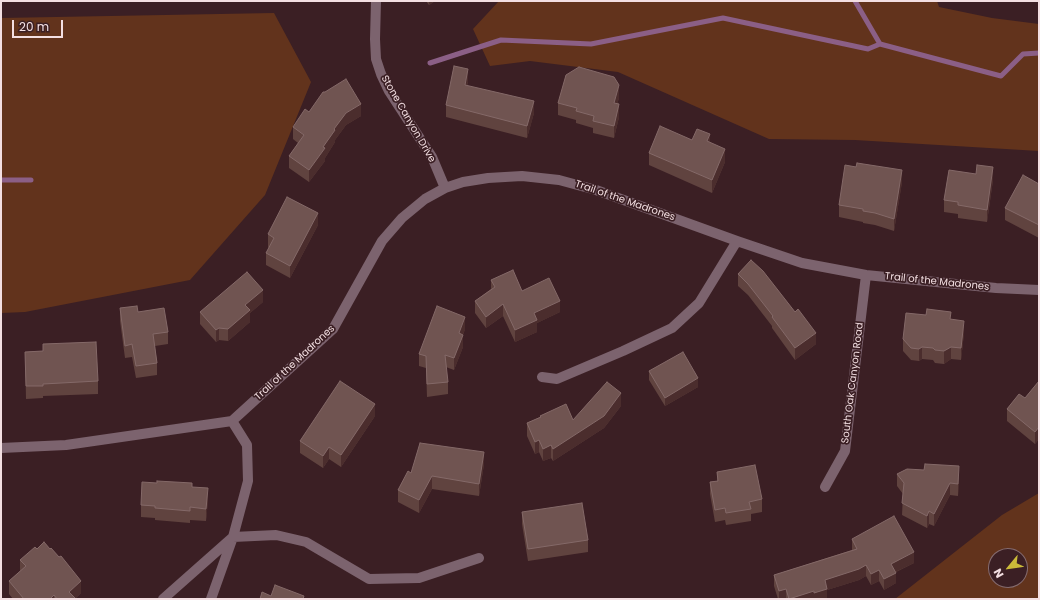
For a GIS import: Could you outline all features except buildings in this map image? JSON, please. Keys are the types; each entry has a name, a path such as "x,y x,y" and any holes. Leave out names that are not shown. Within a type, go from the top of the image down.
{"street":[{"name":"Stone Canyon Drive","path":"376,1 376,59 381,74 389,91 432,158 445,188"},
{"name":"Trail of the Madrones","path":"232,421 333,329 382,241 402,218 425,199 445,188 463,182 488,178 522,176 559,180 596,190 802,263 866,275 996,288 1039,290"},
{"path":"542,377 557,379 672,328 699,303 737,241"},
{"name":"South Oak Canyon Road","path":"825,487 845,451 866,275"},
{"path":"1,448 66,445 232,421 247,445 248,481 234,537 211,599"},
{"path":"163,599 234,537 276,536 306,542 369,578 419,578 479,558"}],"shaded area":[{"path":"499,1 937,1 939,7 992,18 1039,24 1039,151 855,140 769,139 618,72 530,61 490,66 473,29"},
{"path":"274,13 311,82 265,195 190,280 25,312 1,313 1,18"},
{"path":"1039,493 1039,599 895,599 1002,515"}],"waterway":[{"path":"855,1 880,44 1001,76 1023,54 1039,53"},
{"path":"430,63 501,40 591,44 723,18 868,49 880,44"},
{"path":"1,180 31,180"}]}
